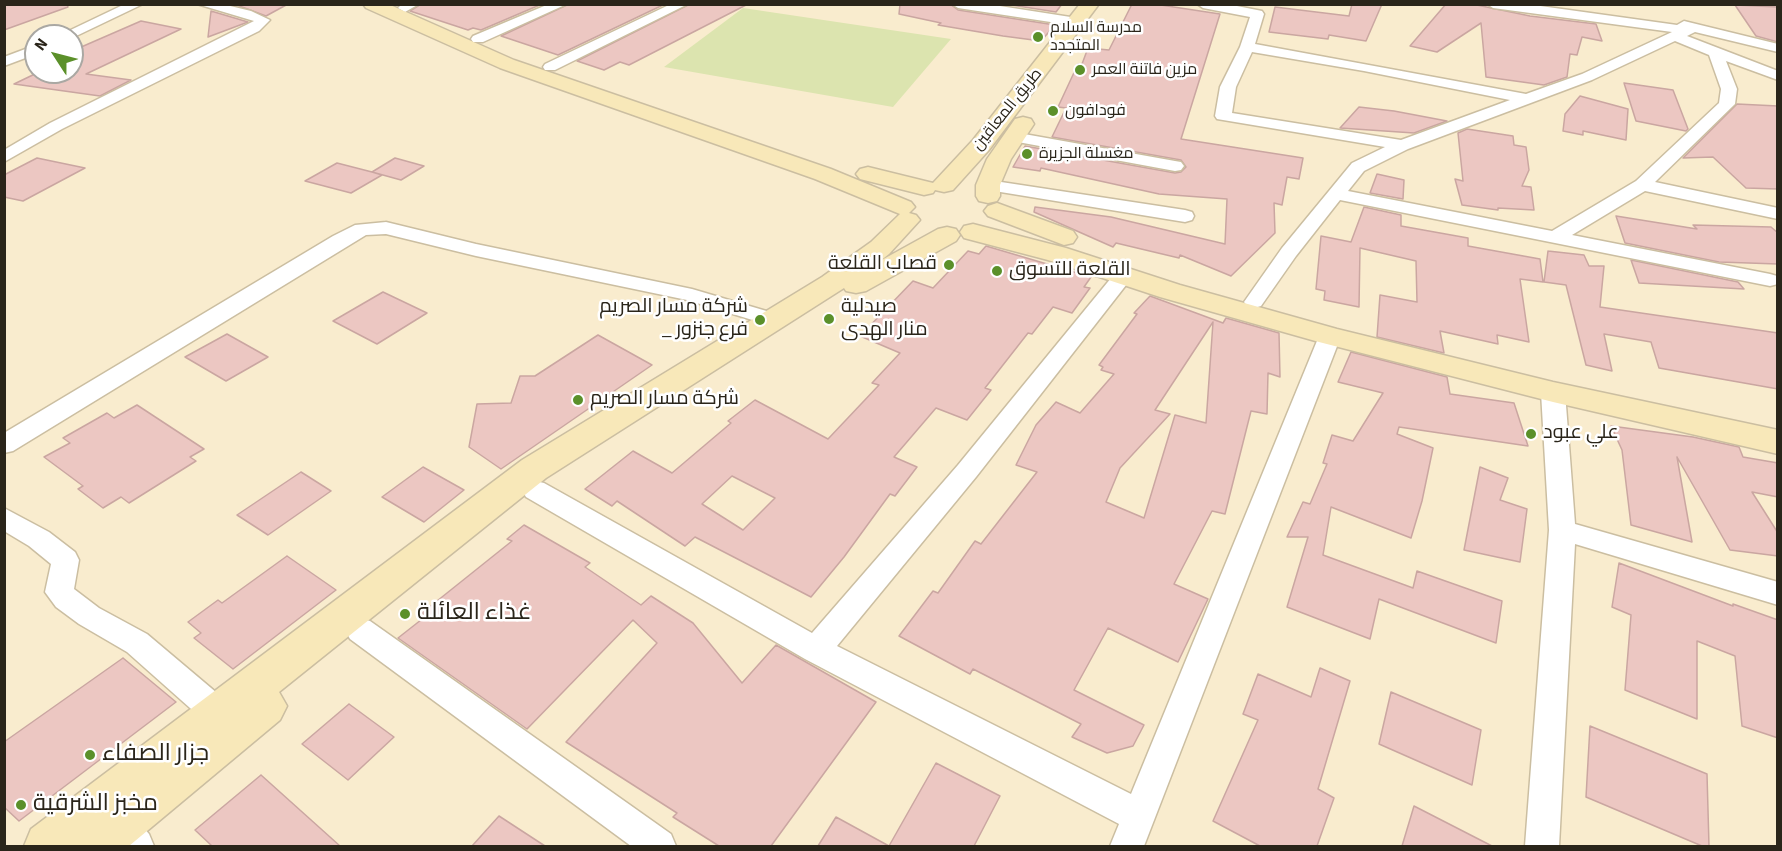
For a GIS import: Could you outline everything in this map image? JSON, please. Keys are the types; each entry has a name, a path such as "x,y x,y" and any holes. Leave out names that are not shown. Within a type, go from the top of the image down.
{"street":[{"path":"84,28 137,4"},
{"path":"4,157 56,126 254,28 263,21 246,14 203,4"},
{"path":"372,4 507,64 813,170 905,213 923,230 960,233 1057,254 1123,276 1330,336 1553,392 1778,442"},
{"path":"478,39 561,4"},
{"path":"550,67 682,4"},
{"path":"958,4 1077,22"},
{"name":"طريق المعاقين","path":"48,846 534,469 832,283 880,248 905,213 906,200 934,187 987,137 1090,4"},
{"name":"طريق المعاقين","path":"991,198 999,159 1012,137 1110,4"},
{"path":"1203,4 1259,9 1247,47 1228,87 1223,116 1402,146"},
{"path":"1493,4 1685,31 1778,48"},
{"path":"1600,4 1685,31 1715,52 1778,76"},
{"path":"103,6 124,10"},
{"path":"405,6 478,39 550,67 786,149 934,187 969,188 1122,261 1254,302 1439,353 1778,429"},
{"path":"1254,302 1358,167 1402,146 1587,77 1685,31"},
{"path":"4,45 24,48"},
{"path":"1247,47 1528,99"},
{"path":"1556,237 1642,185 1727,104 1729,89 1715,52"},
{"path":"4,62 24,54"},
{"path":"1012,137 1176,166"},
{"path":"1642,185 1778,214"},
{"path":"1335,194 1770,280"},
{"path":"991,198 1185,216"},
{"path":"116,839 360,630 535,490 709,374 831,299 960,233 990,223 991,198"},
{"path":"4,445 330,246 362,230 386,228 510,257 693,295 772,320"},
{"path":"816,650 967,471 1123,276"},
{"path":"1126,846 1330,336"},
{"path":"1542,846 1562,530 1553,392"},
{"path":"535,490 816,650 1138,816"},
{"path":"4,518 39,539 64,560 59,592 66,599 89,616 137,643 219,714"},
{"path":"1562,530 1778,594"},
{"path":"360,630 658,846"}],"green space":[{"path":"743,8 951,39 893,107 664,67"}],"building":[{"path":"4,4 67,4 68,7 4,30"},
{"path":"234,4 288,4 266,16"},
{"path":"421,4 542,4 481,30 473,28 468,30 410,11"},
{"path":"569,4 665,4 558,55 501,36"},
{"path":"690,4 748,4 629,65 620,62 604,70 577,61"},
{"path":"900,4 950,4 958,10 1055,25 1041,41 1003,36 938,25 941,23 899,14"},
{"path":"1005,4 1062,4 1056,12"},
{"path":"1132,4 1154,4 1220,14 1181,139 1303,158 1299,179 1287,177 1282,205 1274,203 1275,233 1231,276 1180,255 1179,258 1116,243 1113,247 1034,212 1035,207 1111,217 1225,244 1227,199 1159,194 1041,168 1040,171 1013,167 1025,146 1175,173 1181,172 1186,167 1181,160 1052,137 1066,108 1058,107 1078,64 1082,64 1088,48 1109,50"},
{"path":"1352,4 1382,4 1366,41 1329,35 1328,39 1269,32 1275,7 1349,16"},
{"path":"1446,4 1472,4 1530,16 1596,24 1602,41 1582,37 1577,55 1570,54 1567,77 1544,85 1486,77 1481,23 1437,52 1410,46"},
{"path":"1735,5 1778,7 1778,42 1756,36"},
{"path":"211,11 248,22 208,37"},
{"path":"141,21 181,29 86,74 131,80 100,96 14,84 24,79 24,84 84,84 84,46"},
{"path":"1624,83 1673,90 1688,129 1686,131 1636,121"},
{"path":"1580,96 1628,109 1626,140 1583,131 1583,135 1563,131 1565,114"},
{"path":"1737,104 1778,106 1778,189 1746,188 1713,157 1683,158"},
{"path":"1359,107 1447,121 1414,133 1340,128"},
{"path":"1467,129 1513,136 1514,145 1526,147 1529,170 1522,186 1531,187 1534,210 1498,208 1498,210 1462,205 1455,179 1463,181 1458,133"},
{"path":"37,158 85,168 23,201 4,197 4,175"},
{"path":"395,158 424,166 401,180 372,172"},
{"path":"337,163 382,175 351,193 305,181"},
{"path":"1377,174 1404,180 1403,199 1370,193"},
{"path":"1364,207 1401,215 1401,226 1468,238 1468,246 1540,259 1543,282 1520,279 1529,342 1497,335 1498,344 1440,331 1444,353 1377,337 1380,295 1417,302 1416,261 1360,248 1359,307 1324,300 1325,291 1316,289 1321,236 1351,242"},
{"path":"1616,216 1697,229 1693,225 1771,227 1778,233 1778,264 1719,262 1625,243"},
{"path":"986,246 1091,277 1084,287 1090,288 1072,313 1053,307 1032,334 1028,333 985,388 991,390 967,420 936,408 894,457 917,467 895,496 890,494 844,557 811,597 695,537 685,546 617,501 612,506 585,489 633,451 672,473 731,423 728,421 755,400 828,439 879,385 872,383 900,353 860,336 913,281 933,288 968,251 979,254","holes":["732,476 775,498 743,530 702,504"]},
{"path":"1548,251 1584,255 1589,266 1604,266 1600,307 1778,333 1778,389 1659,368 1651,342 1604,334 1612,371 1586,365 1566,285 1544,282"},
{"path":"1631,260 1738,282 1744,289 1639,283"},
{"path":"383,292 427,313 377,344 333,321"},
{"path":"1150,296 1223,323 1226,318 1279,333 1280,377 1268,373 1267,414 1251,411 1225,514 1212,511 1174,584 1208,599 1178,662 1108,628 1074,690 1144,725 1133,746 1107,753 1072,737 1081,724 973,669 970,674 899,636 933,591 938,593 975,541 981,544 1037,472 1016,465 1036,425 1056,402 1080,413 1114,374 1101,370 1103,367 1099,365 1137,314 1134,313","holes":["1213,322 1206,423 1175,415 1144,518 1106,502 1120,468 1170,414 1155,410"]},
{"path":"227,334 268,357 226,381 185,357"},
{"path":"598,335 652,365 501,469 469,447 477,404 511,403 520,376 535,376"},
{"path":"1351,352 1447,377 1450,394 1514,403 1528,446 1399,427 1397,434 1433,448 1422,501 1411,538 1331,507 1323,555 1413,588 1417,571 1502,601 1496,643 1379,599 1370,639 1287,607 1308,537 1287,537 1303,502 1310,504 1327,464 1323,463 1332,435 1353,441 1383,393 1338,382"},
{"path":"137,405 204,449 190,457 196,461 129,503 121,497 103,508 78,489 83,486 44,457 70,443 63,438 107,413 114,418"},
{"path":"1611,426 1693,437 1739,447 1743,457 1778,463 1778,497 1752,492 1778,533 1778,556 1730,550 1677,457 1692,542 1631,525 1622,450"},
{"path":"423,467 464,490 424,522 382,497"},
{"path":"1480,467 1508,478 1500,500 1527,509 1520,562 1464,550"},
{"path":"301,472 331,491 268,535 237,515"},
{"path":"524,525 590,563 585,567 641,605 651,596 693,623 742,683 776,645 876,702 771,846 719,846 673,817 677,813 566,742 657,643 633,620 527,729 398,638 426,616 422,613 512,541 507,539"},
{"path":"287,556 336,590 233,669 194,638 201,633 188,622 218,600 222,603"},
{"path":"1619,563 1733,606 1733,604 1778,620 1778,738 1742,726 1735,656 1697,641 1697,719 1625,690 1631,615 1612,607"},
{"path":"123,658 176,702 19,821 4,807 4,742"},
{"path":"1320,668 1350,681 1318,789 1334,798 1317,846 1260,846 1213,821 1258,720 1243,714 1258,674 1311,697"},
{"path":"1391,692 1481,730 1472,785 1379,744"},
{"path":"349,704 394,737 348,780 302,744"},
{"path":"1590,726 1707,774 1709,846 1702,846 1586,797"},
{"path":"936,763 1000,796 974,846 889,846"},
{"path":"261,775 340,846 212,846 195,830"},
{"path":"1414,806 1492,846 1402,846"},
{"path":"499,816 545,846 472,846"},
{"path":"836,817 889,846 818,846"}],"place":[{"name":"مدرسة السلام المتجدد","path":"1038,37"},
{"name":"مزين فاتنة العمر","path":"1080,70"},
{"name":"فودافون","path":"1053,111"},
{"name":"مغسلة الجزيرة","path":"1027,154"},
{"name":"قصاب القلعة","path":"949,265"},
{"name":"القلعة للتسوق","path":"997,271"},
{"name":"صيدلية منار الهدى","path":"829,319"},
{"name":"شركة مسار الصريم _ فرع جنزور","path":"760,320"},
{"name":"شركة مسار الصريم","path":"578,400"},
{"name":"علي عبود","path":"1531,434"},
{"name":"غذاء العائلة","path":"405,614"},
{"name":"جزار الصفاء","path":"90,755"},
{"name":"مخبز الشرقية","path":"21,805"}]}
